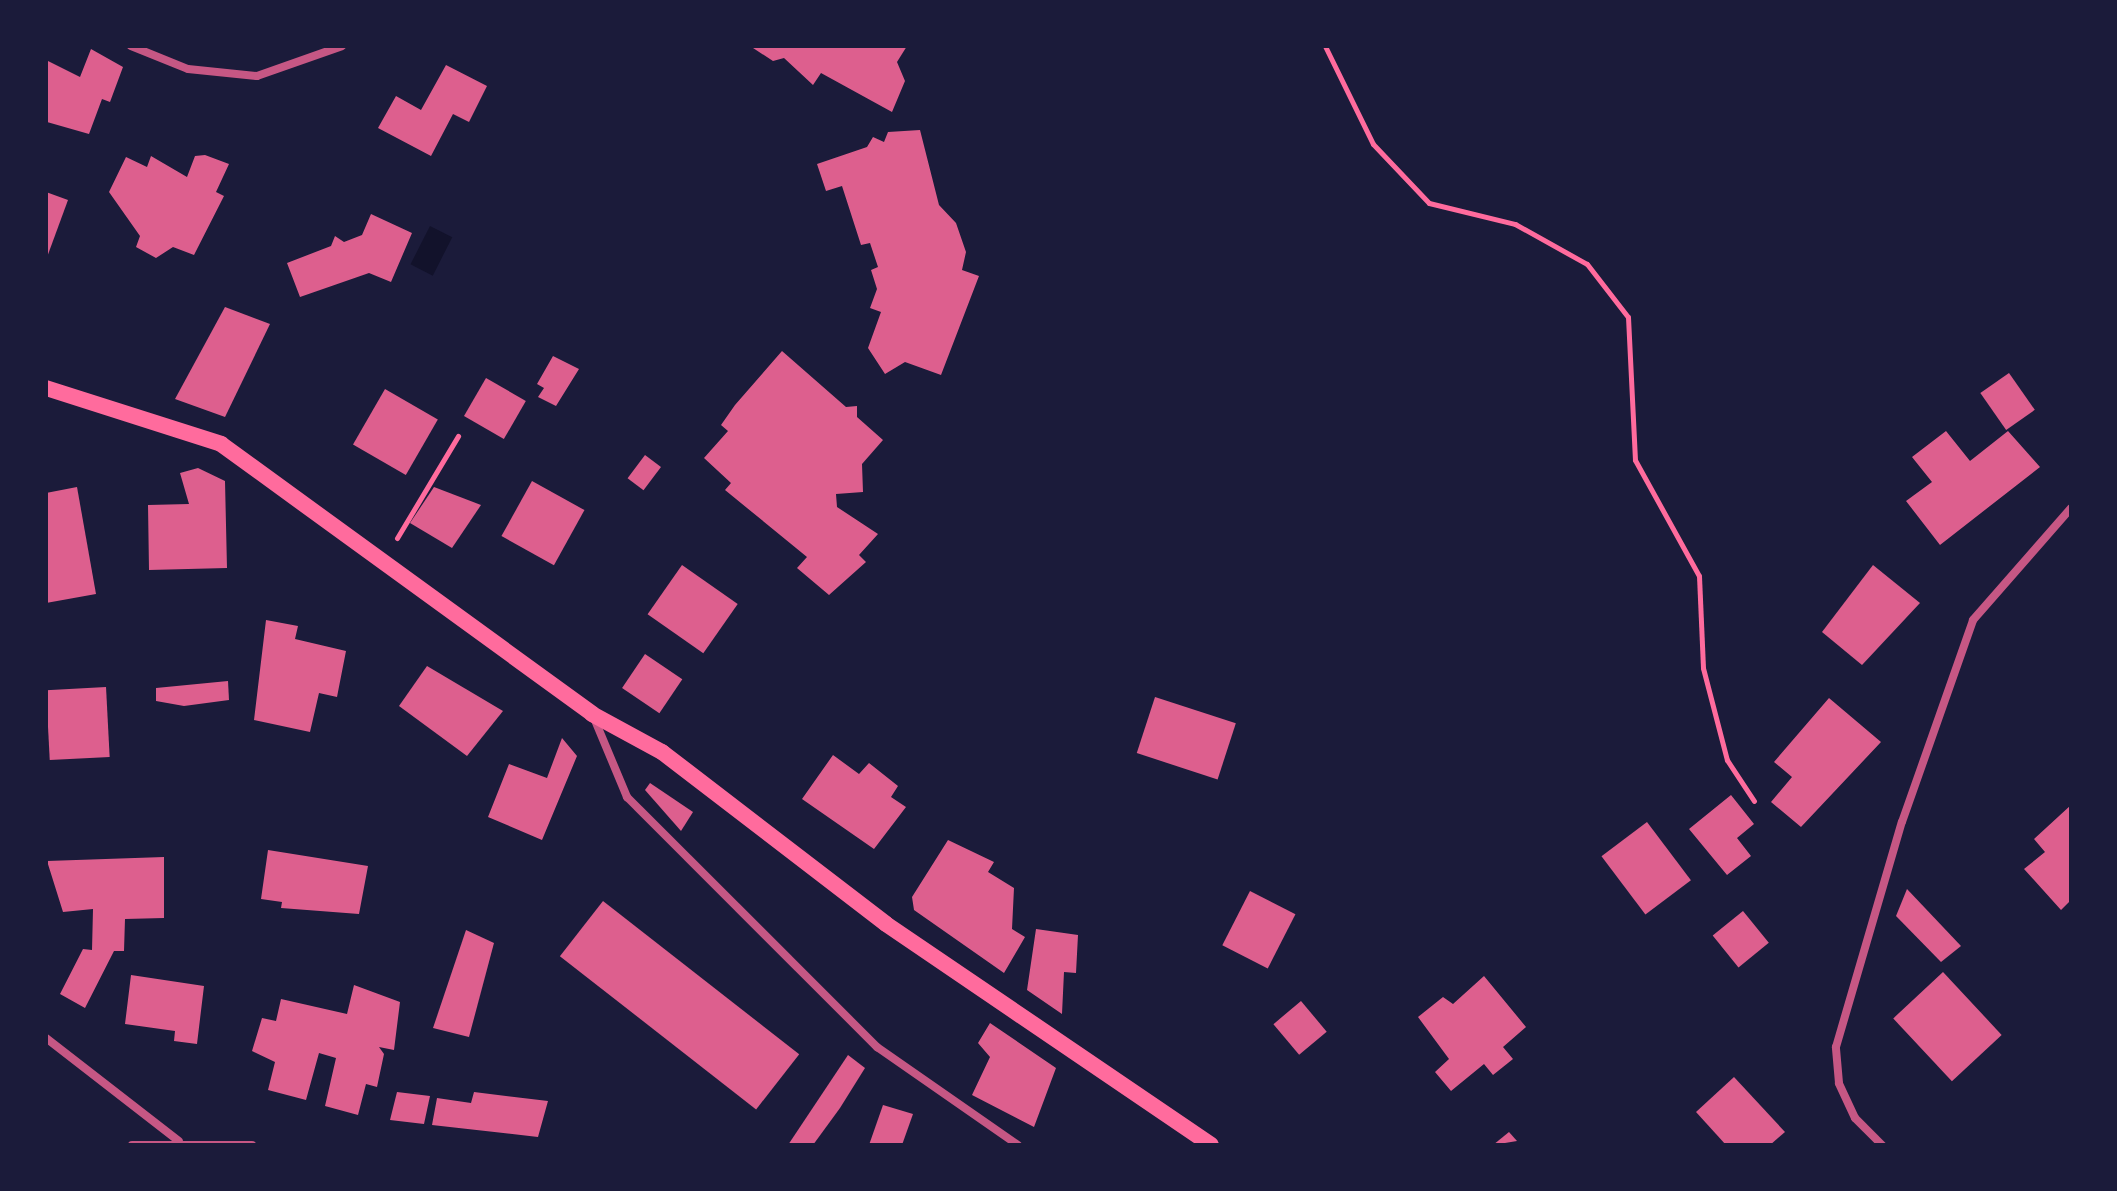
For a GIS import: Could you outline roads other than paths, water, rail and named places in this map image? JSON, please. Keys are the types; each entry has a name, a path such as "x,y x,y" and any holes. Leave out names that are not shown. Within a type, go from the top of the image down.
{"main road":[{"path":"46,388 221,444 592,714 662,752 886,924 1211,1145"}],"street":[{"path":"131,46 188,69 257,76 342,46"},
{"path":"1882,1145 1855,1118 1839,1083 1836,1047 1898,837 1973,620 2071,508"},
{"path":"592,714 637,808 877,1047 1018,1145"},
{"path":"46,1038 179,1141"},
{"path":"132,1145 179,1141 252,1145"}]}
